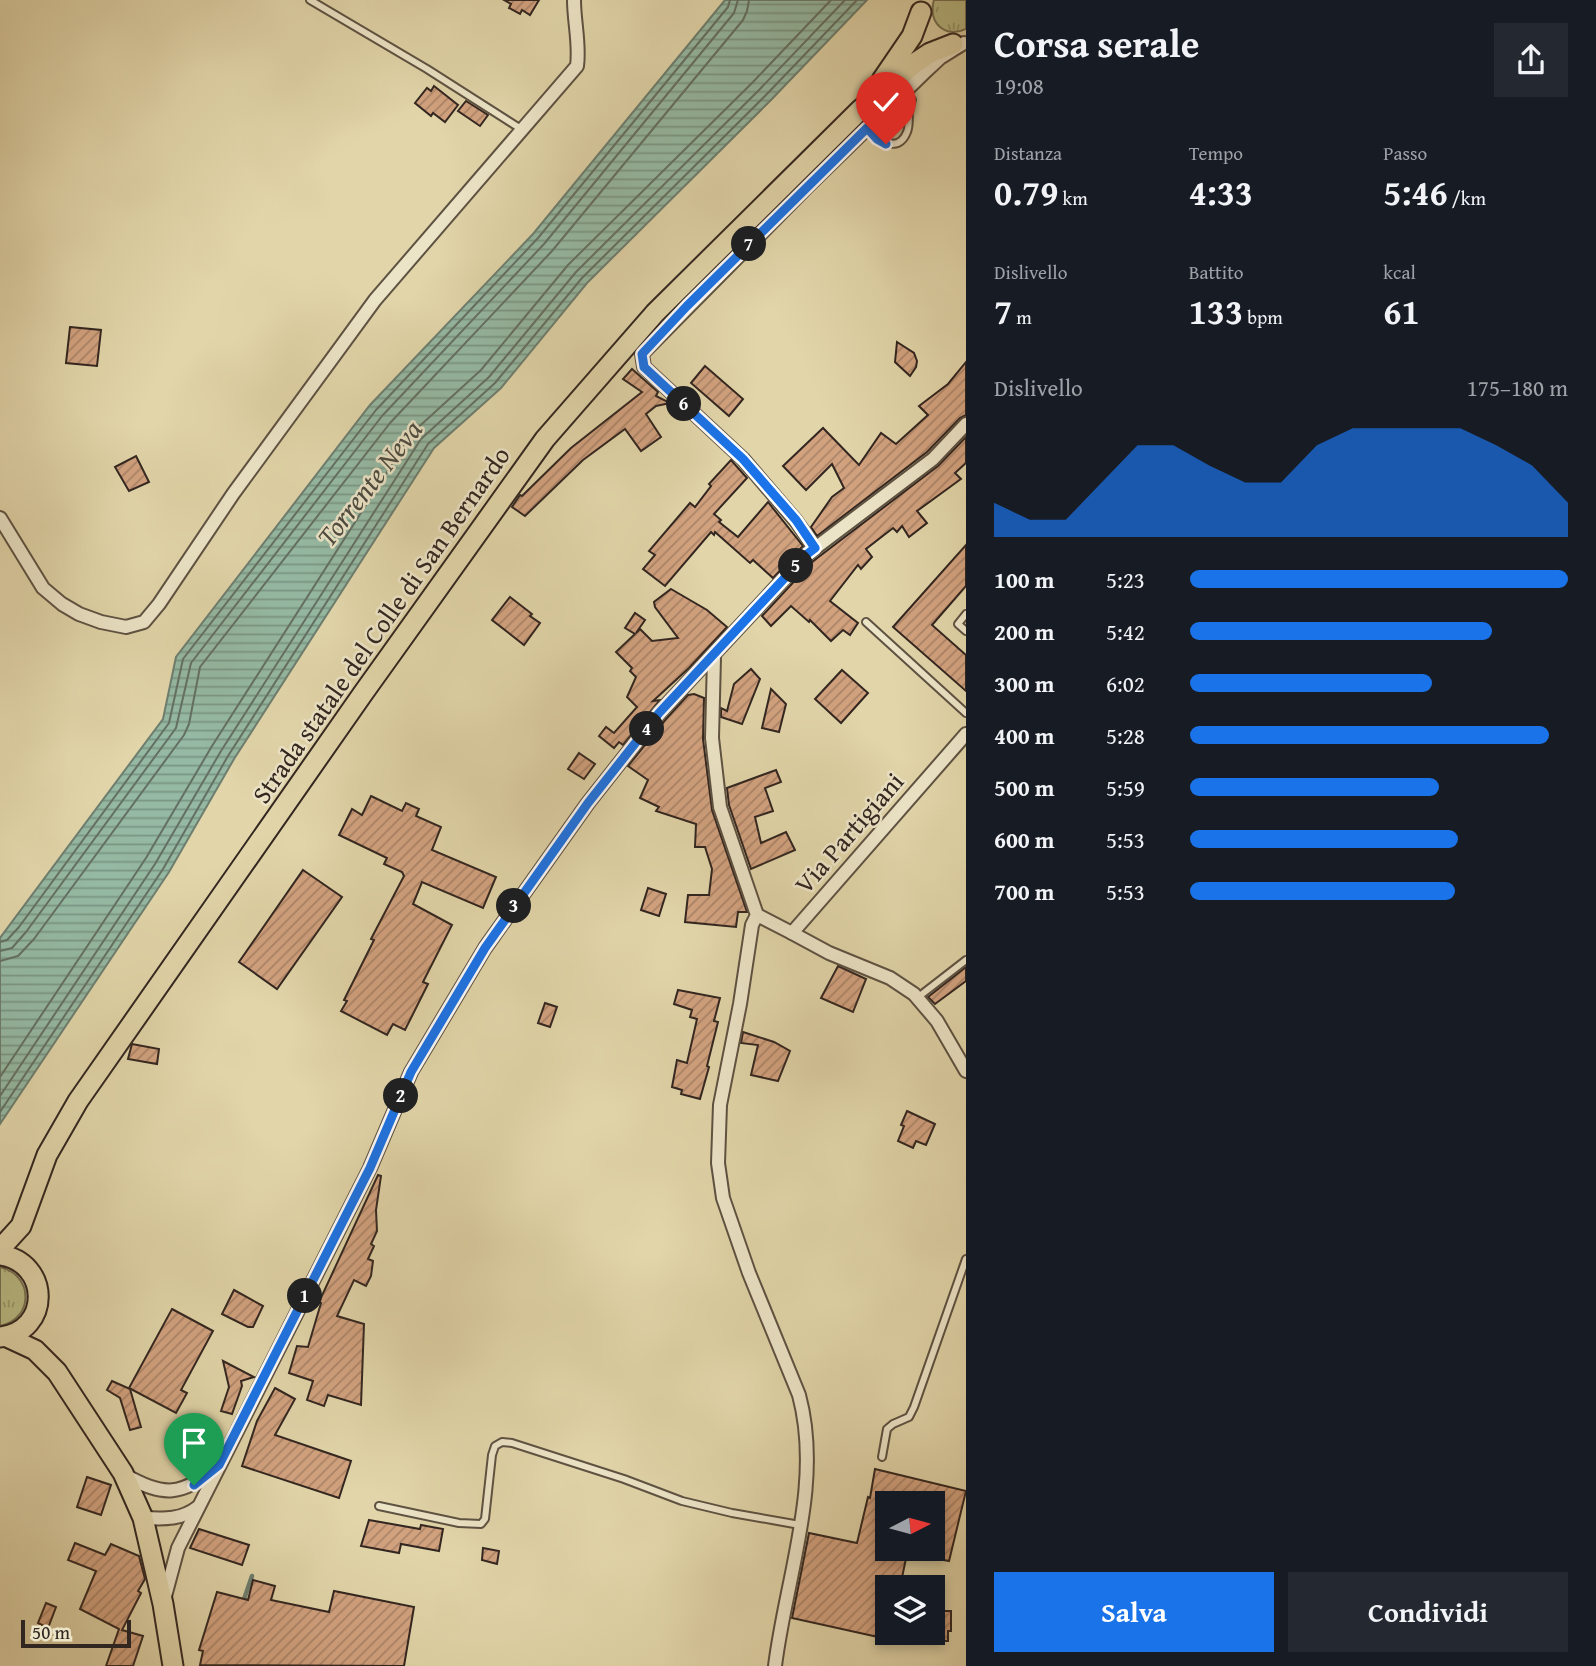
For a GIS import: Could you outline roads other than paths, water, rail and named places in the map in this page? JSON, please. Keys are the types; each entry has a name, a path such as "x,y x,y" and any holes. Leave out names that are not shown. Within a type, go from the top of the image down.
{"main road":[{"path":"922,6 923,21 930,33 938,39 961,43"},
{"name":"Strada statale del Colle di San Bernardo","path":"863,119 908,43 922,6"},
{"name":"Strada statale del Colle di San Bernardo","path":"0,1249 21,1226 47,1156 78,1101 545,439 655,313 863,119 915,63 930,53 961,43"},
{"name":"Strada statale del Colle di San Bernardo","path":"21,1226 26,1267 34,1278 38,1291 36,1330 47,1361"},
{"path":"0,1255 14,1259 26,1267"},
{"path":"3,1337 24,1328 35,1314"},
{"path":"3,1337 35,1350 57,1372 123,1473 143,1518 163,1604 173,1666"}],"street":[{"path":"0,518 43,588 62,604 101,622 127,627 144,622 233,494 375,300 576,66 579,51 574,0"},
{"path":"815,548 796,520 743,459 644,367 641,358 645,350 863,119"},
{"path":"163,1604 178,1548 370,1168 411,1072 485,948 588,803 659,713 714,657 806,555 933,459 966,424"},
{"path":"714,657 712,738 720,807 757,915 752,925 720,1105 718,1163 723,1198 749,1273 804,1413 807,1482 780,1621 775,1666"},
{"name":"Via Partigiani","path":"757,915 792,933 966,734"},
{"path":"792,933 829,953 890,978 917,998 937,1021 966,1070"},
{"path":"123,1473 150,1488 169,1490 194,1485 219,1465"},
{"path":"143,1518 170,1519 187,1516 199,1507"}],"lane":[{"path":"310,0 427,69 521,129"},
{"path":"863,119 877,139 886,144 899,141 908,130 907,115 912,100"},
{"path":"966,614 958,624 966,631"},
{"path":"866,622 966,713"},
{"path":"917,998 966,960"},
{"path":"882,1457 887,1429 909,1417 914,1407 966,1259"},
{"path":"379,1506 459,1523 481,1524 485,1519 492,1455 495,1446 502,1442 624,1479 682,1501 800,1525"}],"water":[{"name":"Torrente Neva","path":"725,0 867,0 587,283 501,388 434,448 234,759 169,872 0,1124 0,938 163,719 176,657 370,405 533,234"}],"waterway":[{"path":"242,1605 252,1576"}]}
